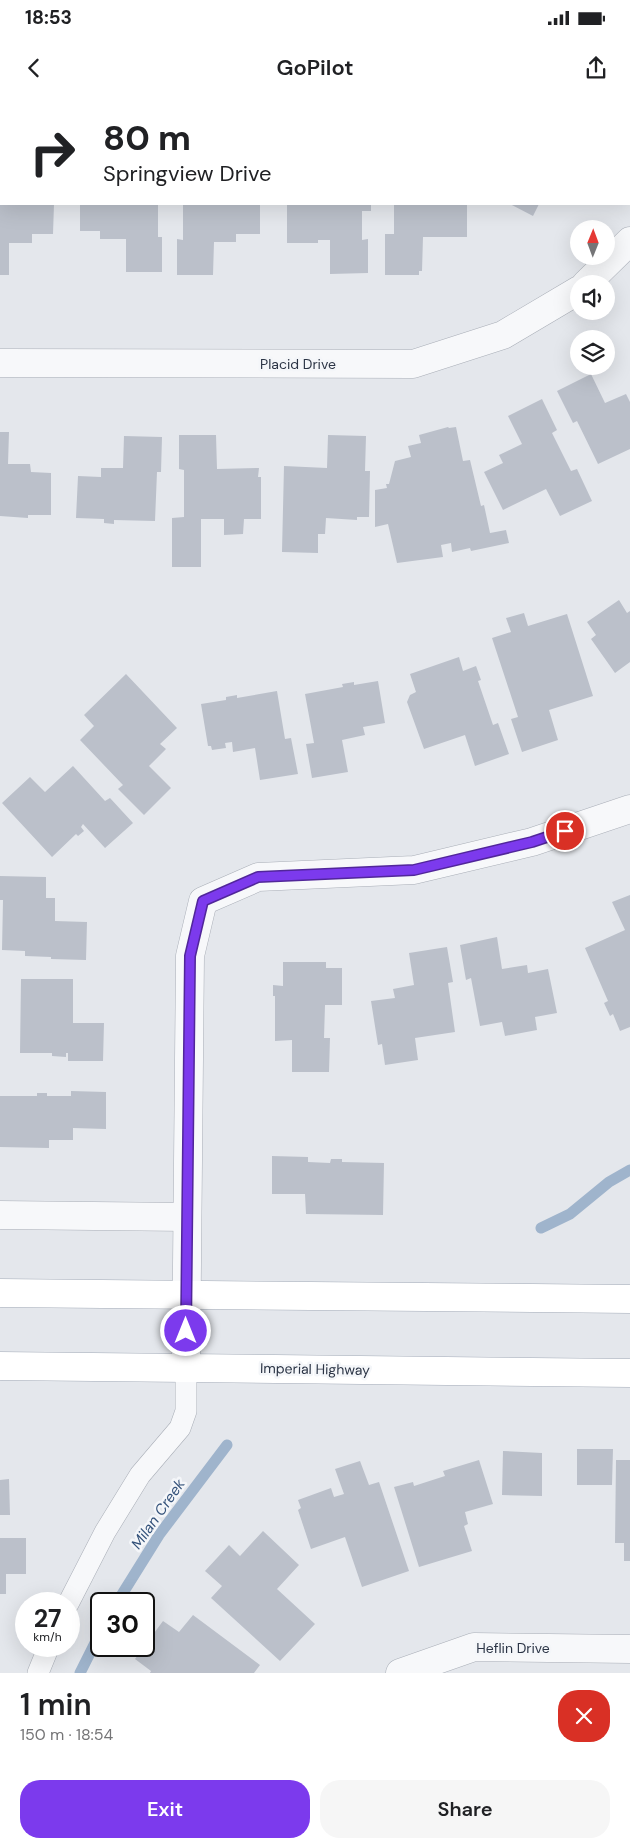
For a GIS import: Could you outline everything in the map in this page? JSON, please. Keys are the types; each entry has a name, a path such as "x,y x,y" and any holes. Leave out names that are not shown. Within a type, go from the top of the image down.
{"main road":[{"path":"0,1293 630,1299"},
{"name":"Imperial Highway","path":"0,1366 630,1373"}],"street":[{"path":"595,275 630,241"},
{"name":"Placid Drive","path":"0,363 413,364 503,335 570,295"},
{"path":"186,1368 190,956 203,901 258,877 414,870 532,842 630,809"},
{"path":"0,1214 187,1217"},
{"name":"Heflin Drive","path":"400,1673 474,1647 630,1650"}],"lane":[{"path":"74,1592 106,1532 140,1475 180,1428 186,1410 186,1368"},
{"path":"38,1673 45,1657"}],"building":[{"path":"0,205 54,205 53,234 32,234 32,243 9,243 9,275 0,275"},
{"path":"80,205 158,205 158,237 162,237 162,272 126,272 126,239 100,239 100,231 80,231"},
{"path":"183,205 260,205 260,234 236,234 236,242 214,242 213,275 177,275 177,239 183,240"},
{"path":"287,205 371,205 371,211 362,211 362,240 368,239 368,273 330,274 330,240 318,240 318,243 287,243"},
{"path":"394,205 467,205 467,237 423,237 422,271 419,271 419,275 385,275 385,234 394,234"},
{"path":"512,205 538,205 533,216"},
{"path":"591,375 605,403 626,394 630,402 630,449 598,464 577,421 573,423 557,391"},
{"path":"542,399 557,430 552,433 571,471 577,469 592,501 560,516 546,489 503,510 484,472 503,463 499,455 522,444 508,416"},
{"path":"448,427 456,427 463,461 470,460 481,506 484,505 490,533 506,530 509,543 471,551 470,548 452,552 451,543 441,545 443,557 397,563 388,524 375,527 375,490 387,488 386,484 389,484 395,461 411,457 408,446 421,443 419,435"},
{"path":"0,432 9,432 8,464 30,464 31,472 51,473 51,515 28,515 28,518 0,516"},
{"path":"179,435 216,435 217,469 259,468 258,477 261,477 261,519 244,519 243,534 224,535 224,519 201,519 201,567 172,567 172,518 184,517 184,470 179,469"},
{"path":"328,435 366,436 365,471 370,471 369,517 357,517 357,520 326,518 325,534 318,534 318,553 282,552 284,466 327,468"},
{"path":"124,436 162,437 161,472 157,472 155,521 114,520 114,524 104,523 104,519 76,518 78,476 101,477 101,468 123,468"},
{"path":"619,600 627,613 630,611 630,662 615,673 591,639 596,635 587,622"},
{"path":"524,613 528,626 567,614 593,696 549,710 558,740 522,752 511,719 518,717 492,638 511,632 506,618"},
{"path":"459,657 463,671 476,666 481,680 478,681 493,725 498,723 509,754 475,766 465,735 424,749 407,702 410,695 416,692 410,674"},
{"path":"126,674 177,728 160,744 166,749 149,766 171,788 144,815 118,789 123,785 80,740 94,726 84,715"},
{"path":"378,681 385,723 363,727 365,735 342,740 348,772 312,778 306,744 314,743 305,694 343,687 342,684 354,682 354,685"},
{"path":"277,691 285,739 291,738 298,774 260,780 255,748 233,752 232,742 225,743 226,748 212,750 211,746 208,746 201,704 226,700 226,697 237,695 237,698"},
{"path":"73,766 105,801 110,798 133,823 105,848 83,824 81,827 84,831 78,836 76,834 52,857 2,803 30,777 45,792"},
{"path":"0,876 46,877 46,898 55,898 55,921 87,922 86,960 25,956 25,951 2,950 3,900 0,900"},
{"path":"630,895 630,1027 620,1031 613,1014 610,1016 604,1003 608,1001 585,948 625,930 612,902"},
{"path":"497,937 502,969 527,965 528,973 548,969 557,1013 535,1017 537,1030 505,1036 502,1022 480,1026 471,978 466,980 460,945"},
{"path":"447,947 453,982 448,983 455,1032 415,1038 418,1060 385,1065 382,1044 378,1045 371,1001 395,998 393,989 414,985 409,953"},
{"path":"283,962 326,962 326,968 342,968 342,1005 325,1005 324,1038 330,1038 329,1072 292,1072 292,1040 275,1041 275,996 273,996 273,985 283,986"},
{"path":"21,979 73,979 73,1023 104,1023 103,1061 68,1061 68,1053 66,1053 66,1057 52,1056 52,1053 20,1053"},
{"path":"71,1091 106,1092 106,1129 73,1128 73,1140 49,1140 49,1148 0,1147 0,1096 37,1096 37,1093 47,1093 47,1096 71,1096"},
{"path":"272,1156 308,1157 308,1162 330,1163 331,1159 342,1159 342,1162 384,1163 383,1215 306,1214 305,1194 272,1194"},
{"path":"577,1449 613,1449 612,1485 577,1485"},
{"path":"503,1451 542,1453 542,1496 502,1495"},
{"path":"479,1460 493,1504 465,1512 468,1524 464,1526 472,1551 419,1567 394,1487 413,1482 414,1486 445,1476 443,1471"},
{"path":"616,1460 630,1460 630,1561 624,1561 624,1543 615,1543"},
{"path":"360,1461 369,1485 379,1482 409,1571 362,1587 345,1537 311,1549 298,1510 301,1508 298,1500 331,1488 334,1497 344,1494 335,1469"},
{"path":"9,1479 10,1515 0,1515 0,1480"},
{"path":"263,1531 299,1565 277,1589 315,1624 280,1661 211,1598 222,1586 205,1571 229,1545 240,1556"},
{"path":"0,1538 26,1538 26,1574 6,1574 6,1594 0,1594"},
{"path":"193,1615 260,1665 254,1673 150,1673 151,1671 135,1659 136,1657 155,1657 155,1632 163,1621 179,1632"}],"waterway":[{"name":"Milan Creek","path":"541,1228 570,1214 609,1182 630,1170"},
{"name":"Milan Creek","path":"123,1592 159,1535 227,1445"},
{"name":"Milan Creek","path":"80,1673 90,1653"}],"route":[{"path":"186,1331 190,956 203,901 258,877 414,870 532,842 565,831"}]}
